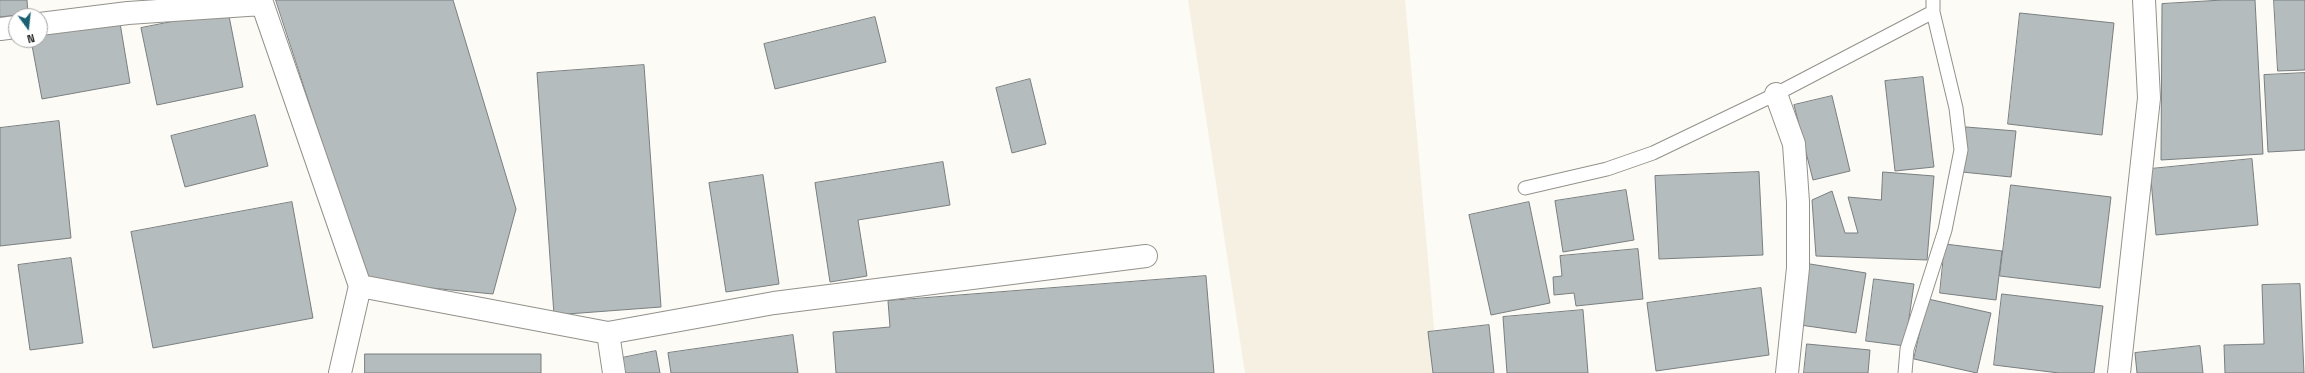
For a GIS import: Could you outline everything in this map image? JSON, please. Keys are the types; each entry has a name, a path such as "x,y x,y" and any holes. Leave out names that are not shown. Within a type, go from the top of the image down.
{"street":[{"path":"2120,373 2149,98 2144,0"},
{"path":"48,23 128,13 262,2 360,286 340,373"},
{"path":"1776,94 1794,144 1798,202 1798,268 1787,373"},
{"path":"360,286 608,333 774,303 1146,256"},
{"path":"608,333 614,373"}],"lane":[{"path":"1525,188 1607,169 1654,153 1776,94 1933,6 1956,108 1961,150 1945,230 1908,348 1905,373"}],"shaded area":[{"path":"1188,0 1405,0 1438,373 1245,373"}],"building":[{"path":"0,0 27,0 28,8 8,8 8,16 0,17"},
{"path":"276,0 453,0 516,209 493,294 368,282"},
{"path":"2223,0 2255,0 2263,154 2161,160 2162,4"},
{"path":"2274,0 2305,0 2305,70 2278,71"},
{"path":"228,11 243,87 157,105 141,28"},
{"path":"2020,13 2114,23 2102,135 2008,124"},
{"path":"119,17 130,83 42,99 32,48 48,48 48,30"},
{"path":"875,17 886,62 775,89 764,44"},
{"path":"644,65 661,307 554,315 537,73"},
{"path":"2305,73 2305,150 2268,152 2264,75"},
{"path":"1923,77 1934,167 1895,171 1885,81"},
{"path":"1030,79 1046,144 1012,153 996,88"},
{"path":"1832,96 1850,171 1813,180 1794,105"},
{"path":"255,115 268,166 185,187 171,136"},
{"path":"59,121 71,238 0,246 0,128"},
{"path":"1966,127 2016,131 2011,177 1962,172"},
{"path":"2252,159 2258,225 2156,235 2150,169"},
{"path":"943,162 950,205 858,220 867,276 830,282 815,183"},
{"path":"1759,172 1763,255 1659,259 1655,176"},
{"path":"1883,172 1934,176 1927,260 1816,256 1812,200 1832,191 1845,233 1858,233 1848,197 1881,200"},
{"path":"763,175 779,284 726,292 709,183"},
{"path":"2011,185 2111,197 2100,288 2000,276"},
{"path":"1626,190 1634,240 1563,252 1555,201"},
{"path":"292,202 313,318 153,348 131,232"},
{"path":"1529,202 1550,303 1491,315 1469,215"},
{"path":"1945,244 2002,251 1996,300 1940,293"},
{"path":"1638,249 1643,299 1576,306 1574,293 1554,295 1553,277 1562,276 1560,256"},
{"path":"71,258 83,343 30,350 18,265"},
{"path":"1810,264 1866,273 1856,333 1800,325"},
{"path":"1206,276 1214,373 836,373 833,332 890,327 888,301"},
{"path":"1874,279 1914,284 1905,346 1866,341"},
{"path":"2300,284 2304,373 2225,373 2224,345 2264,344 2262,285"},
{"path":"1761,288 1769,355 1656,371 1647,303"},
{"path":"2002,294 2103,306 2094,373 2059,373 1994,365"},
{"path":"1928,299 1991,313 1977,373 1914,359"},
{"path":"1583,310 1588,373 1507,373 1503,317"},
{"path":"1489,325 1494,373 1433,373 1428,332"},
{"path":"793,335 798,373 671,373 668,353"},
{"path":"1807,344 1870,350 1868,373 1804,373"},
{"path":"2200,346 2203,373 2137,373 2135,353"},
{"path":"656,351 660,373 609,373 607,361"},
{"path":"365,354 541,354 541,373 365,373"}]}
